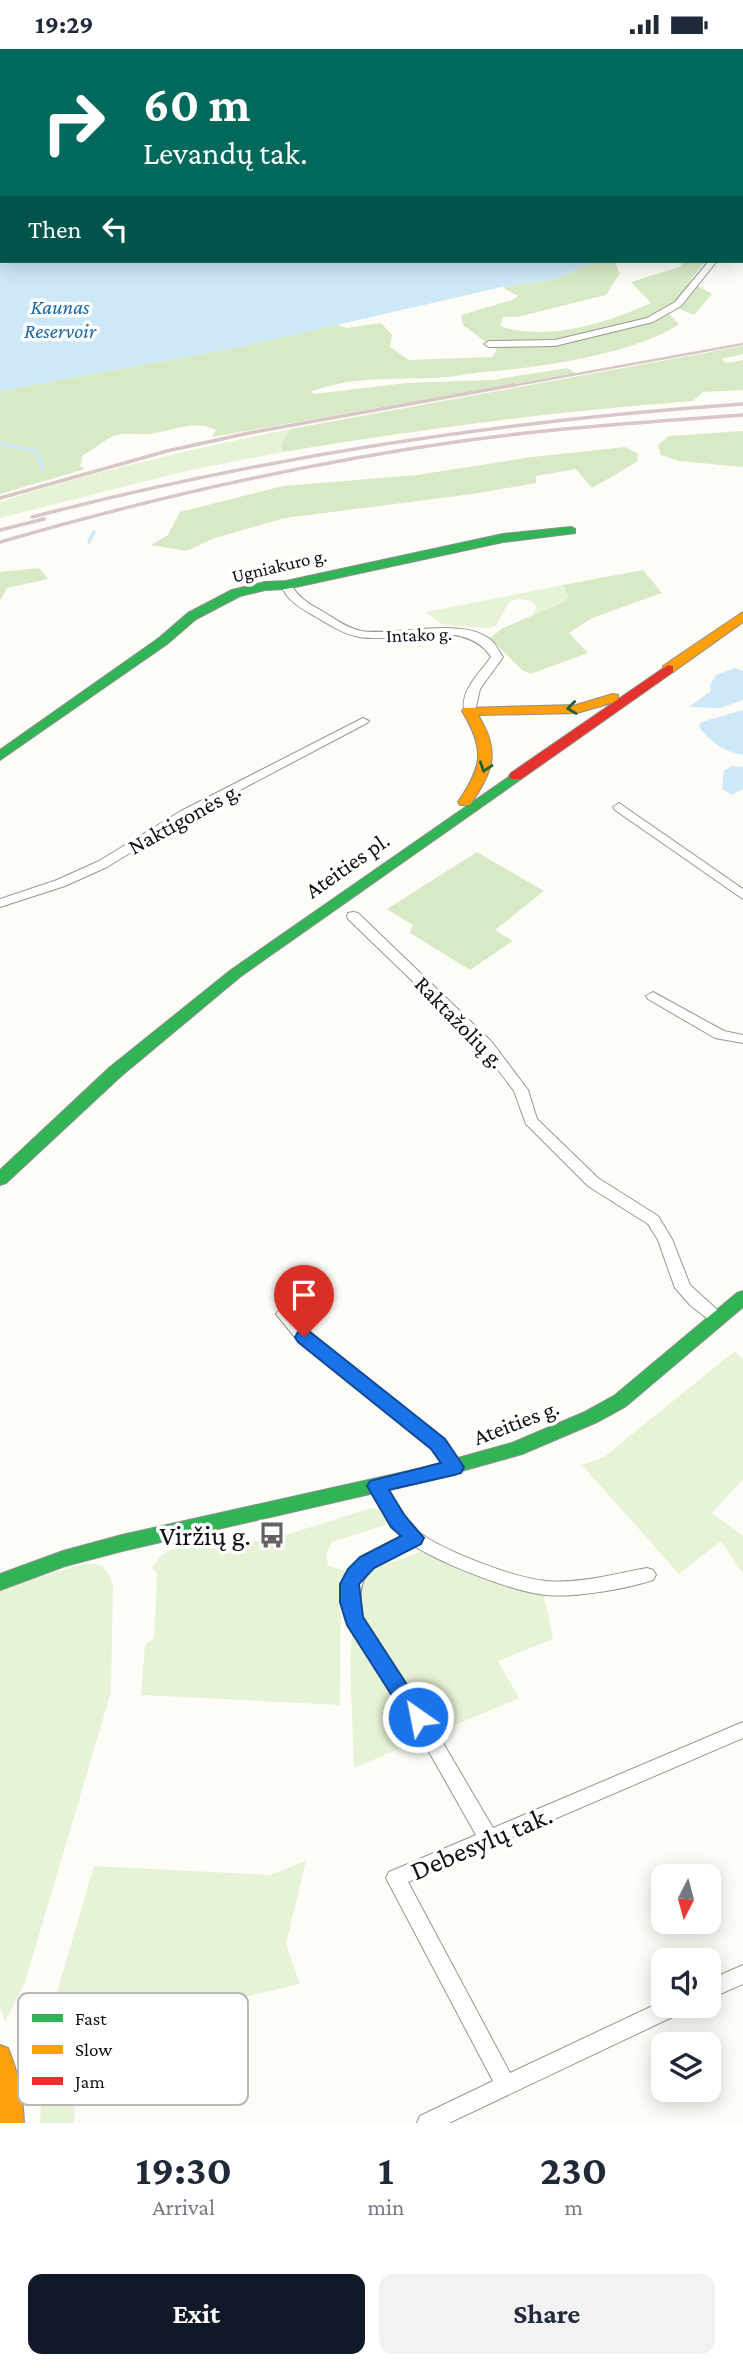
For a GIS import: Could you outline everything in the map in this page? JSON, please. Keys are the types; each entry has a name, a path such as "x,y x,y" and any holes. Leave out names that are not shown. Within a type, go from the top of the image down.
{"main road":[{"name":"Ugniakuro g.","path":"0,756 163,641 192,616 236,593 265,586 286,585 503,538 571,531"},
{"name":"Ateities pl.","path":"0,1179 116,1072 226,981 452,819 743,617"},
{"path":"468,711 577,709 637,690"},
{"path":"472,692 476,700 497,709"},
{"path":"452,819 486,772 489,756 487,739 468,711"},
{"path":"0,1166 39,1142"},
{"name":"Ateities g.","path":"0,1568 63,1559 377,1486 516,1450 592,1417 620,1401 743,1297"},
{"name":"Ateities g.","path":"0,1582 63,1559"},
{"path":"0,2056 11,2097 12,2123"}],"street":[{"path":"489,344 555,344 650,320 678,304 711,263"},
{"name":"Intako g.","path":"286,585 289,593 299,603 350,632 376,636 456,632 485,642 494,649 497,657 472,692 468,700 468,711"},
{"name":"Naktigonės g.","path":"0,903 61,883 103,865 185,814 363,721"},
{"path":"619,807 743,895"},
{"name":"Raktažolių g.","path":"353,916 486,1044 521,1090 531,1121 593,1182 653,1220 665,1239 683,1288 718,1319"},
{"path":"653,996 720,1035 743,1039"},
{"path":"284,1314 304,1337 438,1444 454,1467"},
{"path":"377,1486 398,1521 415,1538 497,1574 543,1588 647,1575"},
{"path":"415,1538 367,1563 355,1574 349,1584 354,1619 430,1737 489,1839"},
{"name":"Debesylų tak.","path":"506,2086 396,1878 743,1730"},
{"path":"721,1984 743,1974"},
{"path":"427,2123 651,2017"}],"green space":[{"path":"594,263 615,263 620,273 606,295 518,317 503,317 500,326 538,332 558,331 615,317 651,303 631,282 680,267 682,263 704,263 690,281 712,294 694,315 675,307 666,311 679,324 660,335 638,344 585,358 450,377 354,381 310,392 315,394 406,383 493,380 567,368 576,373 212,437 216,430 200,426 150,434 116,435 83,455 80,466 85,469 0,494 0,391 245,346 314,328 337,325 347,328 381,323 392,335 390,347 409,360 492,357 497,350 463,325 461,315 518,296 502,287 552,280"},
{"path":"743,346 743,354 721,359 726,363 743,360 743,390 703,392 693,401 488,422 283,452 281,445 290,429"},
{"path":"290,429 281,445 283,452 186,471 0,518 0,502 144,461"},
{"path":"743,431 743,467 679,461 661,455 658,445 669,436"},
{"path":"625,447 638,454 637,462 592,488 576,469 536,476 536,483 473,494 285,518 215,538 187,551 151,545 168,535 180,512 283,486 417,475 532,457"},
{"path":"39,568 48,579 7,588 0,601 0,572"},
{"path":"643,570 662,593 592,618 569,633 588,653 530,674 522,670 490,638 503,628 564,602 568,597 563,585"},
{"path":"563,585 568,597 564,602 533,615 537,607 531,601 517,599 509,602 496,626 488,628 442,625 426,612"},
{"path":"477,852 544,891 495,930 513,941 470,970 410,933 413,925 387,909"},
{"path":"735,1351 743,1359 743,1479 712,1513 743,1536 743,1574 721,1541 679,1574 582,1465 604,1457"},
{"path":"371,1508 378,1510 391,1523 332,1542 326,1553 328,1566 345,1570 341,1612 340,1705 141,1695 145,1645 154,1638 157,1573 152,1568 162,1555 177,1548 198,1544 219,1543 234,1546 289,1534"},
{"path":"428,1549 543,1592 553,1639 498,1661 519,1698 354,1768 350,1661 356,1592 371,1570"},
{"path":"84,1564 96,1564 103,1568 109,1574 113,1585 111,1692 25,1982 5,2022 0,2005 0,1588"},
{"path":"306,1861 286,1944 300,1984 249,1996 248,1993 57,1993 94,1866 270,1875"},
{"path":"41,2105 75,2105 74,2123 40,2123"}],"water":[{"name":"Kaunas Reservoir","path":"0,263 594,263 552,280 502,287 245,346 0,391"},
{"path":"735,668 743,671 743,700 720,708 689,707 711,691 710,685 716,675"},
{"path":"743,710 743,755 718,745 699,727 701,722"},
{"path":"733,766 743,767 743,789 732,795 722,789 724,770"}],"waterway":[{"path":"0,443 38,452 43,469"},
{"path":"89,542 94,532"}],"railway":[{"path":"505,387 743,344"},
{"path":"0,498 167,451 249,433 514,385"},
{"path":"32,517 209,476 385,444 562,420 743,404"},
{"path":"0,542 230,483 345,460 532,432 743,415"},
{"path":"0,530 44,519"}],"traffic: fast":[{"path":"0,756 163,641 192,616 236,593 265,586 286,585 503,538 571,531"},
{"path":"0,1179 115,1072 236,973 516,776"},
{"path":"0,1582 63,1559 122,1543 422,1475 516,1449 591,1417 620,1401 743,1297"}],"traffic: slow":[{"path":"668,669 743,616"},
{"path":"465,802 480,778 486,757 483,736 469,711 577,709 613,698"},
{"path":"0,2056 11,2097 12,2123"}],"traffic: jam":[{"path":"516,776 668,669"}],"place":[{"name":"Viržių g.","path":"272,1535"}],"route":[{"path":"304,1337 438,1444 454,1467 377,1486 398,1521 415,1538 367,1563 349,1584 354,1619 418,1717"}]}
